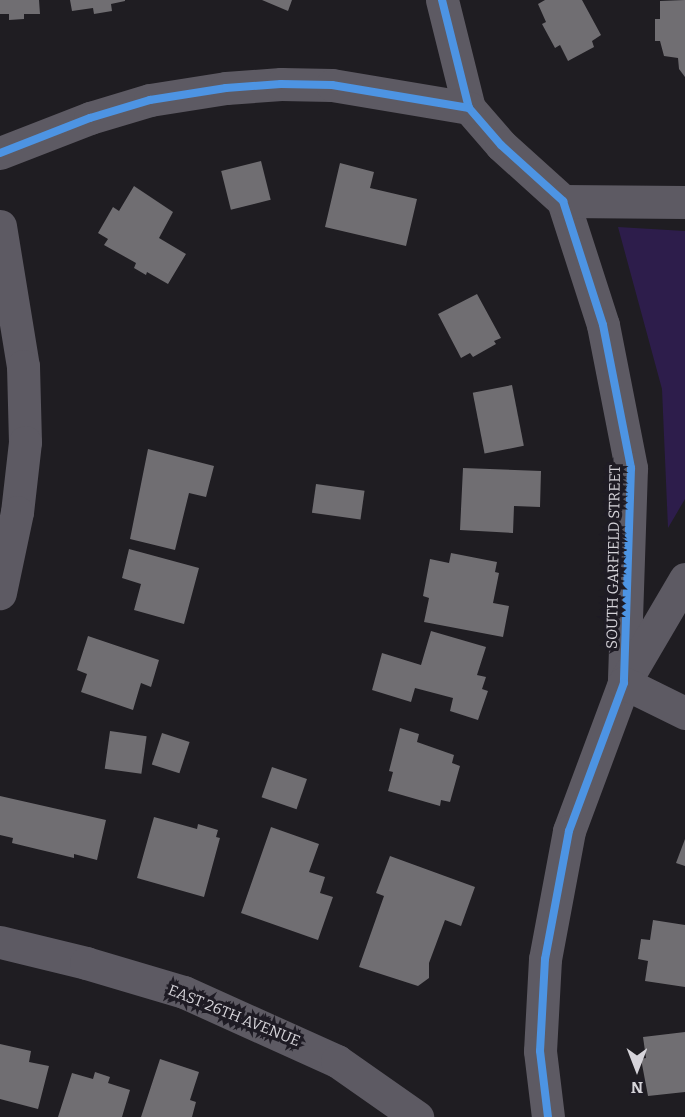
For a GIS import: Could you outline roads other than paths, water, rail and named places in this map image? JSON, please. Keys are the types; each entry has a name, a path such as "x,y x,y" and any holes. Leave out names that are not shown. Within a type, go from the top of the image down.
{"street":[{"name":"SOUTH GARFIELD STREET","path":"442,0 469,108 501,145 562,201 603,325 631,468 624,683 569,831 545,959 540,1051 548,1117"},
{"path":"0,153 90,118 150,100 226,88 281,84 332,85 469,108"},
{"path":"562,201 685,202"},
{"path":"0,226 23,366 25,442 17,512 0,593"},
{"path":"685,579 624,683 685,713"},
{"name":"EAST 26TH AVENUE","path":"0,942 86,963 184,992 337,1061 417,1117"}]}
